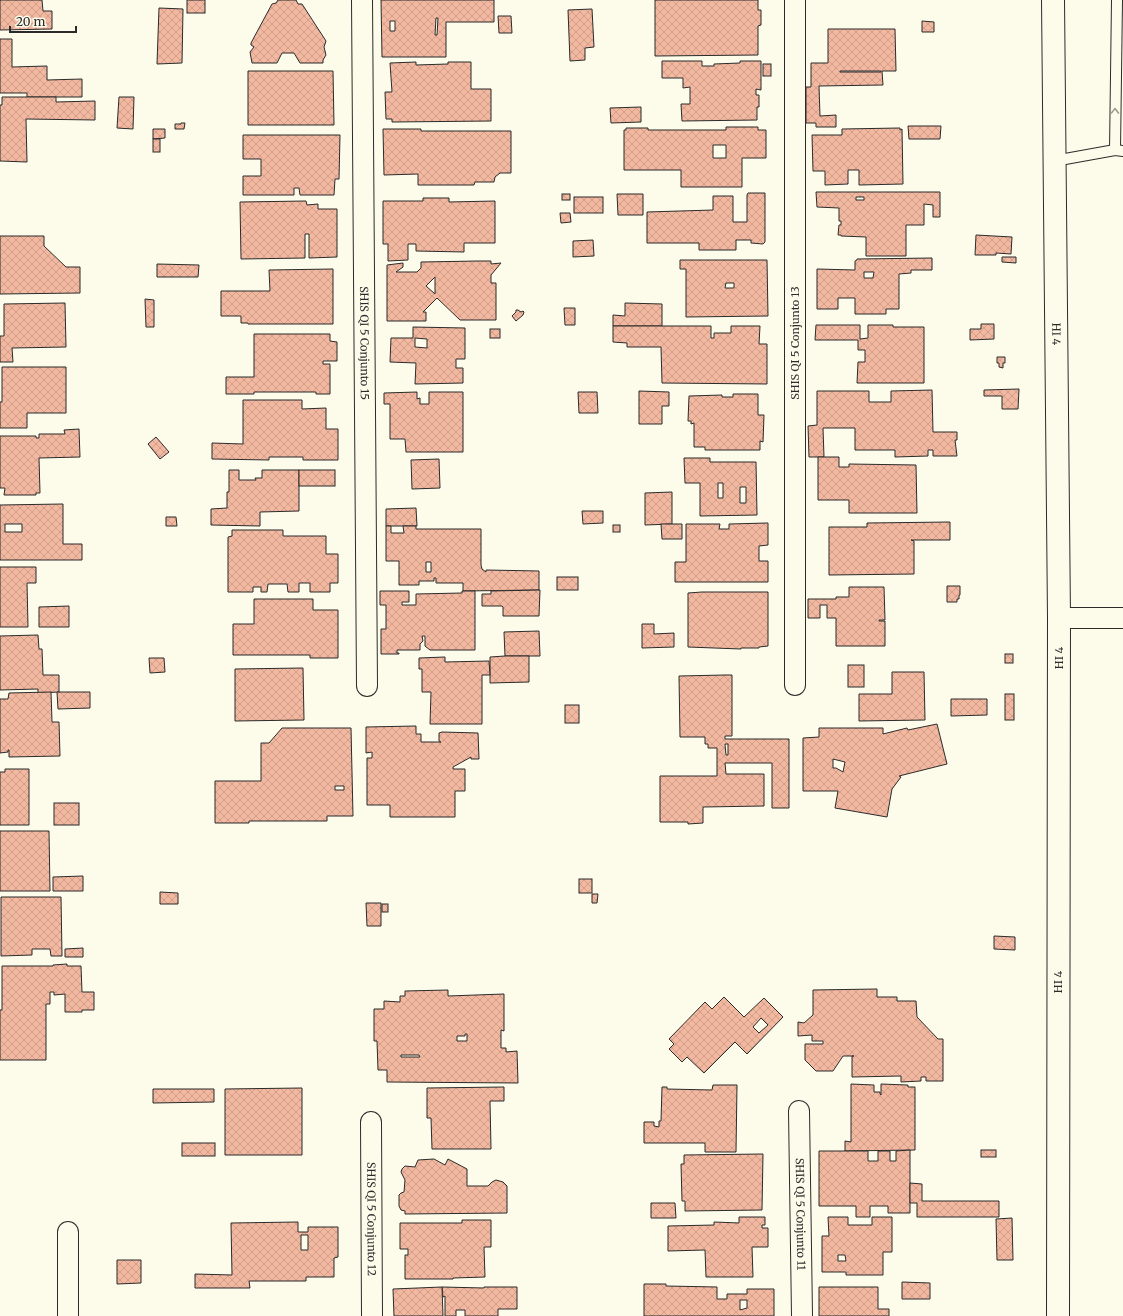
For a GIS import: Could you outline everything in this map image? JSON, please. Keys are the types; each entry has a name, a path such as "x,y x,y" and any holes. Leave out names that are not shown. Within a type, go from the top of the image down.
{"street":[{"name":"SHIS QI 5 Conjunto 15","path":"362,0 367,686"},
{"name":"SHIS QI 5 Conjunto 13","path":"795,0 795,686"},
{"name":"HI 4","path":"1052,0 1059,618 1058,1316"},
{"path":"1059,618 1123,618"},
{"name":"SHIS QI 5 Conjunto 11","path":"799,1112 802,1316"},
{"name":"SHIS QI 5 Conjunto 12","path":"371,1122 372,1316"},
{"path":"68,1232 68,1316"}],"lane":[{"path":"1054,161 1119,150 1117,0"}],"building":[{"path":"0,0 42,0 43,11 52,11 52,29 0,30"},
{"path":"187,0 205,0 205,13 187,13"},
{"path":"278,0 296,0 298,4 302,4 326,41 324,47 326,55 323,63 300,63 294,53 282,53 277,63 252,63 250,52 254,47 251,43 272,4 276,3"},
{"path":"381,0 494,0 494,22 446,22 446,57 382,57","holes":["436,18 438,18 437,35 435,35","390,21 395,21 395,31 390,31"]},
{"path":"655,0 758,0 758,10 761,10 761,25 758,26 758,55 655,56"},
{"path":"159,8 183,9 182,63 157,64"},
{"path":"592,9 594,47 585,48 585,60 570,61 568,10"},
{"path":"498,16 511,16 512,33 499,33"},
{"path":"922,21 934,22 934,32 922,32"},
{"path":"828,29 895,29 896,71 882,71 883,85 819,86 820,116 836,115 836,127 816,127 816,123 806,123 806,87 811,87 811,63 828,63","holes":["840,71 881,72 840,72"]},
{"path":"0,39 12,39 12,67 47,66 47,80 82,79 82,97 27,97 27,93 0,93"},
{"path":"662,61 702,61 702,66 714,66 714,64 740,63 740,61 761,61 761,90 756,89 756,95 759,95 757,120 682,121 681,104 690,104 690,87 683,88 683,78 662,78"},
{"path":"416,62 416,65 448,64 448,62 471,62 471,89 491,89 491,121 392,122 392,119 386,119 385,92 392,92 390,63"},
{"path":"763,64 771,64 771,76 763,76"},
{"path":"248,71 333,71 334,125 248,125"},
{"path":"2,97 56,97 56,102 95,101 95,120 26,119 27,162 0,161 0,105 2,105"},
{"path":"119,97 134,97 133,129 117,128"},
{"path":"641,107 641,122 611,123 610,108"},
{"path":"185,123 184,129 175,129 175,124"},
{"path":"908,126 941,126 940,139 909,139"},
{"path":"726,127 758,127 758,130 766,130 766,158 742,158 742,187 681,187 681,170 624,170 624,130 626,130 626,128 648,128 648,130 726,130","holes":["713,145 726,145 726,158 713,158"]},
{"path":"900,128 900,130 902,129 903,184 859,185 859,170 848,170 848,184 825,185 825,171 813,171 812,135 842,135 842,129"},
{"path":"153,129 165,129 165,138 153,139"},
{"path":"383,129 421,129 421,131 511,131 511,173 500,173 495,177 494,182 475,182 474,185 418,185 418,174 384,175"},
{"path":"243,135 340,135 339,179 335,179 334,195 300,195 299,188 294,188 294,195 243,195 243,176 261,176 261,159 243,159"},
{"path":"153,139 160,139 160,152 153,152"},
{"path":"816,192 940,192 940,217 933,217 933,205 924,204 924,225 906,225 906,256 866,256 866,237 838,235 839,225 841,225 841,221 839,221 839,208 817,207","holes":["856,197 864,197 864,200 856,200"]},
{"path":"748,193 765,193 765,242 763,244 751,243 751,240 736,240 736,250 699,250 699,243 647,243 647,212 713,210 713,196 733,196 733,222 747,222"},
{"path":"562,194 570,194 570,200 562,200"},
{"path":"617,194 643,194 643,215 618,215"},
{"path":"574,197 603,197 603,213 574,213"},
{"path":"423,198 449,198 449,202 495,201 495,243 464,243 464,252 416,251 416,244 408,244 408,260 388,261 388,244 383,244 383,201 423,201"},
{"path":"306,201 307,205 318,204 318,209 337,209 337,257 309,258 309,234 305,234 305,258 241,259 240,202"},
{"path":"560,213 570,213 571,222 561,223"},
{"path":"976,235 1012,237 1011,254 996,253 996,255 975,255"},
{"path":"0,236 44,236 44,246 66,267 80,267 80,293 0,294"},
{"path":"593,240 594,256 573,257 573,241"},
{"path":"1002,257 1016,257 1016,263 1002,262"},
{"path":"932,258 932,270 911,270 911,273 899,274 899,309 886,309 886,314 855,314 855,298 838,298 838,309 817,309 817,269 855,270 855,261 857,259","holes":["864,272 874,272 873,278 864,278"]},
{"path":"680,260 767,260 768,316 686,317 686,269 680,269","holes":["726,283 734,283 734,288 725,288"]},
{"path":"491,261 491,264 501,263 491,275 491,283 496,283 496,320 460,320 437,298 423,312 426,312 426,321 387,321 387,265 403,263 403,267 396,272 417,272 421,268 421,262","holes":["435,277 435,294 426,286"]},
{"path":"157,264 199,265 198,277 157,277"},
{"path":"333,269 333,324 248,324 241,323 241,316 221,316 221,291 270,291 269,270"},
{"path":"145,299 154,300 154,327 146,327"},
{"path":"65,303 66,347 12,348 13,362 0,362 0,336 4,336 4,304"},
{"path":"625,303 662,304 662,326 613,326 613,315 625,316"},
{"path":"564,308 575,308 575,325 565,325"},
{"path":"516,310 524,312 523,315 516,321 512,316"},
{"path":"981,324 994,324 994,339 970,340 970,329 981,329"},
{"path":"816,325 860,325 860,339 868,338 868,325 924,327 924,383 857,383 858,362 865,362 865,350 858,350 858,340 815,340"},
{"path":"613,326 711,326 711,338 714,338 714,333 731,333 731,326 760,326 759,344 767,344 767,384 662,383 661,347 627,347 627,343 613,342"},
{"path":"413,327 465,328 465,359 456,359 456,368 463,368 463,383 415,384 416,363 390,362 391,338 413,338","holes":["415,338 427,339 427,348 415,347"]},
{"path":"490,329 500,329 500,338 490,338"},
{"path":"254,334 330,334 330,341 337,342 337,361 323,361 323,364 330,364 330,394 316,394 316,392 254,392 254,394 226,394 226,377 254,377"},
{"path":"997,357 1005,357 1003,368 999,367"},
{"path":"2,367 66,367 66,413 27,413 27,428 0,428"},
{"path":"1019,389 1018,409 1002,409 1002,396 984,396 984,390"},
{"path":"932,390 933,432 957,432 957,440 955,440 957,456 933,456 933,450 928,450 928,456 895,457 895,450 855,450 855,428 823,428 824,457 809,457 808,426 817,425 817,391 869,391 869,402 891,402 891,391"},
{"path":"639,391 669,392 669,406 662,406 662,424 639,424"},
{"path":"417,392 417,399 420,398 420,404 429,404 429,392 463,392 463,452 406,452 405,439 390,439 390,404 384,404 384,393"},
{"path":"578,392 597,392 598,413 579,413"},
{"path":"733,394 758,394 758,415 764,415 763,442 760,441 760,450 705,450 705,447 694,447 694,423 691,424 691,421 688,421 689,396 722,395 722,397 733,397"},
{"path":"243,400 302,400 302,409 326,408 326,429 338,429 338,460 303,460 303,457 269,457 269,460 212,459 212,443 243,444"},
{"path":"79,429 80,457 39,458 40,493 36,493 36,495 4,495 5,488 0,488 0,436 36,436 36,438 39,438 39,434 65,434 64,430"},
{"path":"156,437 169,452 160,459 148,444"},
{"path":"818,457 839,457 839,467 849,467 849,464 916,465 917,513 849,513 849,500 818,500"},
{"path":"684,458 710,458 710,462 756,462 757,515 700,516 700,483 685,483","holes":["718,483 723,483 723,498 718,498","740,487 746,487 746,503 740,503"]},
{"path":"439,459 440,488 412,489 411,460"},
{"path":"229,470 239,470 239,480 256,480 255,478 262,478 262,470 299,470 299,511 260,512 260,526 211,525 211,509 227,508"},
{"path":"299,470 335,470 335,486 299,486"},
{"path":"672,492 672,524 645,525 645,493"},
{"path":"63,504 63,544 82,544 82,560 0,560 0,505","holes":["5,524 22,524 22,532 5,532"]},
{"path":"416,508 417,526 386,526 386,509"},
{"path":"582,511 603,511 603,523 583,524"},
{"path":"166,517 176,517 177,526 166,526"},
{"path":"950,522 950,540 911,540 914,541 914,574 829,575 829,527 867,527 867,523"},
{"path":"768,523 768,545 759,546 759,561 768,561 768,582 675,582 675,562 686,562 686,524 720,524 719,529 729,529 729,524"},
{"path":"661,524 682,524 682,539 662,539"},
{"path":"613,525 620,525 620,532 613,532"},
{"path":"386,526 391,526 391,533 404,533 403,526 416,526 416,529 481,529 482,569 486,572 486,570 539,571 539,590 463,591 463,583 436,583 436,578 434,578 434,581 419,581 419,585 399,585 399,561 386,561","holes":["426,562 431,562 431,572 426,572"]},
{"path":"232,530 283,530 283,536 326,536 326,554 338,554 338,583 330,583 330,592 310,592 310,583 299,583 299,592 288,592 287,584 268,584 267,592 261,592 261,587 253,587 253,592 228,592 228,537 232,536"},
{"path":"0,567 36,567 36,583 27,583 28,627 0,627"},
{"path":"557,577 578,577 578,590 557,590"},
{"path":"947,586 960,586 960,595 957,602 947,602"},
{"path":"849,587 884,587 885,620 879,621 885,621 885,646 836,646 836,618 827,618 827,605 820,605 820,618 808,618 808,599 836,599 836,597 849,597"},
{"path":"540,590 539,616 503,616 502,606 482,606 482,594 491,594 491,591"},
{"path":"380,591 409,591 409,602 402,602 402,605 416,605 416,594 462,593 462,591 475,591 475,650 430,650 425,646 425,636 422,636 423,641 420,644 420,650 397,650 397,653 399,654 381,654 381,629 386,629 386,605 380,605"},
{"path":"768,592 768,646 741,649 688,647 688,593"},
{"path":"254,599 313,599 313,610 338,610 338,658 310,658 310,655 233,655 233,624 254,624"},
{"path":"69,606 69,627 39,627 39,607"},
{"path":"642,624 654,624 654,634 674,633 674,647 642,648"},
{"path":"539,631 540,656 505,656 504,632"},
{"path":"38,635 39,649 42,649 43,675 59,675 59,692 38,693 38,689 0,690 0,636"},
{"path":"1005,654 1013,654 1013,663 1005,663"},
{"path":"529,656 529,682 490,683 490,657"},
{"path":"445,657 445,662 489,661 490,675 482,675 482,724 430,724 431,692 422,692 422,669 419,669 419,658"},
{"path":"149,658 164,658 165,672 150,673"},
{"path":"848,665 864,665 864,687 848,687"},
{"path":"303,668 304,720 235,721 235,669"},
{"path":"892,672 924,672 925,720 859,721 859,694 892,694"},
{"path":"732,675 732,736 725,736 725,739 789,739 789,808 772,808 772,763 725,763 726,774 764,774 764,806 703,807 703,823 688,824 688,822 660,822 660,776 717,776 717,748 708,748 708,744 705,744 705,737 680,737 679,676","holes":["725,744 728,744 728,755 726,755"]},
{"path":"51,692 52,722 59,722 60,756 9,757 9,750 8,752 0,753 0,699 8,699 9,693"},
{"path":"57,692 90,692 90,708 58,709"},
{"path":"1005,694 1014,694 1014,720 1005,720"},
{"path":"951,699 987,699 987,715 951,716"},
{"path":"565,705 579,705 579,723 565,723"},
{"path":"937,724 947,764 899,776 901,777 892,789 887,817 835,808 838,791 803,791 803,738 819,737 819,728 883,728 883,734 907,728 908,730","holes":["833,759 845,762 843,772 833,768"]},
{"path":"416,726 416,734 421,734 421,742 441,742 439,741 439,733 442,732 478,733 479,759 471,759 471,757 453,767 453,769 465,769 465,791 455,791 455,817 390,817 390,805 367,805 367,758 372,758 372,752 366,753 366,727"},
{"path":"282,728 351,728 353,816 327,816 327,821 249,821 249,823 215,823 215,781 261,781 261,743 269,743","holes":["335,786 344,786 344,790 335,790"]},
{"path":"5,769 29,769 29,825 0,825 0,772 5,772"},
{"path":"54,803 79,803 79,825 54,825"},
{"path":"0,831 49,831 50,891 0,891"},
{"path":"83,876 83,891 53,891 53,877"},
{"path":"579,879 592,879 592,893 579,893"},
{"path":"160,892 178,893 178,904 160,904"},
{"path":"592,894 598,894 597,903 592,903"},
{"path":"1,897 61,897 62,956 51,956 50,949 32,949 32,955 1,956"},
{"path":"366,903 381,903 381,926 367,926"},
{"path":"382,904 388,904 388,912 382,912"},
{"path":"994,936 1015,937 1015,950 994,949"},
{"path":"83,948 83,957 65,957 65,949"},
{"path":"67,964 67,966 81,966 82,992 94,992 94,1010 65,1012 65,994 54,995 54,992 50,992 50,1004 46,1004 46,1060 0,1060 2,966 53,966"},
{"path":"877,989 877,997 897,997 897,1001 916,1001 917,1017 938,1039 943,1039 943,1081 926,1081 926,1077 921,1077 921,1081 901,1082 901,1076 852,1077 852,1056 843,1056 833,1071 816,1071 805,1060 805,1044 823,1044 823,1041 812,1041 812,1035 798,1036 798,1022 804,1023 813,1015 813,990"},
{"path":"448,990 448,996 504,994 504,1031 501,1030 501,1048 506,1048 506,1052 517,1051 518,1083 387,1082 387,1070 378,1070 377,1041 374,1041 374,1009 384,1009 384,1001 400,1002 400,996 405,996 405,991","holes":["465,1034 467,1034 467,1041 457,1041 457,1036 465,1036","401,1055 419,1055 420,1057 401,1057"]},
{"path":"724,997 744,1017 764,998 783,1017 747,1054 735,1042 704,1073 687,1057 682,1062 669,1049 674,1044 669,1039 705,1002 712,1009","holes":["761,1018 768,1025 759,1033 753,1027"]},
{"path":"851,1084 874,1085 874,1092 880,1092 881,1095 881,1084 908,1085 908,1087 915,1087 915,1150 845,1151 845,1141 851,1142"},
{"path":"713,1085 737,1085 736,1152 705,1152 705,1143 644,1143 644,1122 654,1122 654,1126 659,1127 659,1121 661,1121 662,1087 667,1087 667,1089 712,1090"},
{"path":"504,1087 504,1101 490,1101 491,1149 432,1149 431,1118 427,1118 427,1088"},
{"path":"302,1088 302,1155 225,1155 225,1089"},
{"path":"153,1089 214,1089 214,1102 153,1103"},
{"path":"182,1143 215,1143 215,1156 182,1156"},
{"path":"910,1150 910,1213 888,1213 888,1206 870,1206 870,1217 856,1217 856,1206 819,1206 819,1151 868,1151 868,1161 878,1161 878,1151 890,1151 890,1161 896,1161 896,1151"},
{"path":"981,1150 996,1150 996,1157 981,1157"},
{"path":"763,1154 762,1210 685,1211 685,1201 682,1201 681,1164 684,1164 684,1155"},
{"path":"434,1159 445,1165 448,1159 467,1169 467,1186 488,1186 496,1180 503,1182 507,1186 507,1213 405,1214 405,1211 401,1210 399,1206 399,1195 404,1192 405,1180 401,1172 402,1169 405,1166 415,1167 418,1160"},
{"path":"910,1183 922,1184 922,1201 999,1201 999,1217 917,1217 917,1203 910,1203"},
{"path":"651,1203 675,1203 676,1218 651,1218"},
{"path":"739,1217 765,1217 765,1225 762,1225 762,1228 768,1228 768,1247 752,1247 753,1277 706,1277 705,1250 668,1251 668,1226 714,1225 714,1222 739,1223"},
{"path":"828,1217 848,1217 848,1225 872,1225 872,1217 892,1217 892,1252 883,1252 883,1275 846,1275 846,1272 822,1272 822,1236 829,1236","holes":["838,1255 845,1255 846,1261 838,1261"]},
{"path":"1012,1218 1013,1260 997,1260 996,1219"},
{"path":"462,1220 491,1220 491,1247 484,1247 485,1277 405,1279 405,1255 408,1255 408,1249 400,1249 400,1223 462,1223"},
{"path":"298,1222 298,1232 308,1232 308,1227 338,1227 338,1257 334,1258 334,1277 306,1277 306,1281 249,1281 250,1288 195,1288 195,1274 232,1275 231,1223","holes":["301,1235 308,1235 308,1250 301,1250"]},
{"path":"117,1260 141,1260 141,1283 117,1284"},
{"path":"902,1282 930,1283 930,1299 902,1299"},
{"path":"644,1284 717,1287 717,1299 727,1299 727,1294 747,1294 747,1289 774,1289 774,1316 644,1316","holes":["740,1300 747,1300 747,1308 740,1310"]},
{"path":"442,1287 517,1287 517,1309 498,1309 498,1316 465,1316 465,1310 456,1310 456,1316 445,1316 445,1296 443,1297"},
{"path":"442,1287 443,1316 394,1316 393,1289"},
{"path":"819,1287 878,1287 878,1309 889,1309 889,1316 819,1316"}]}
